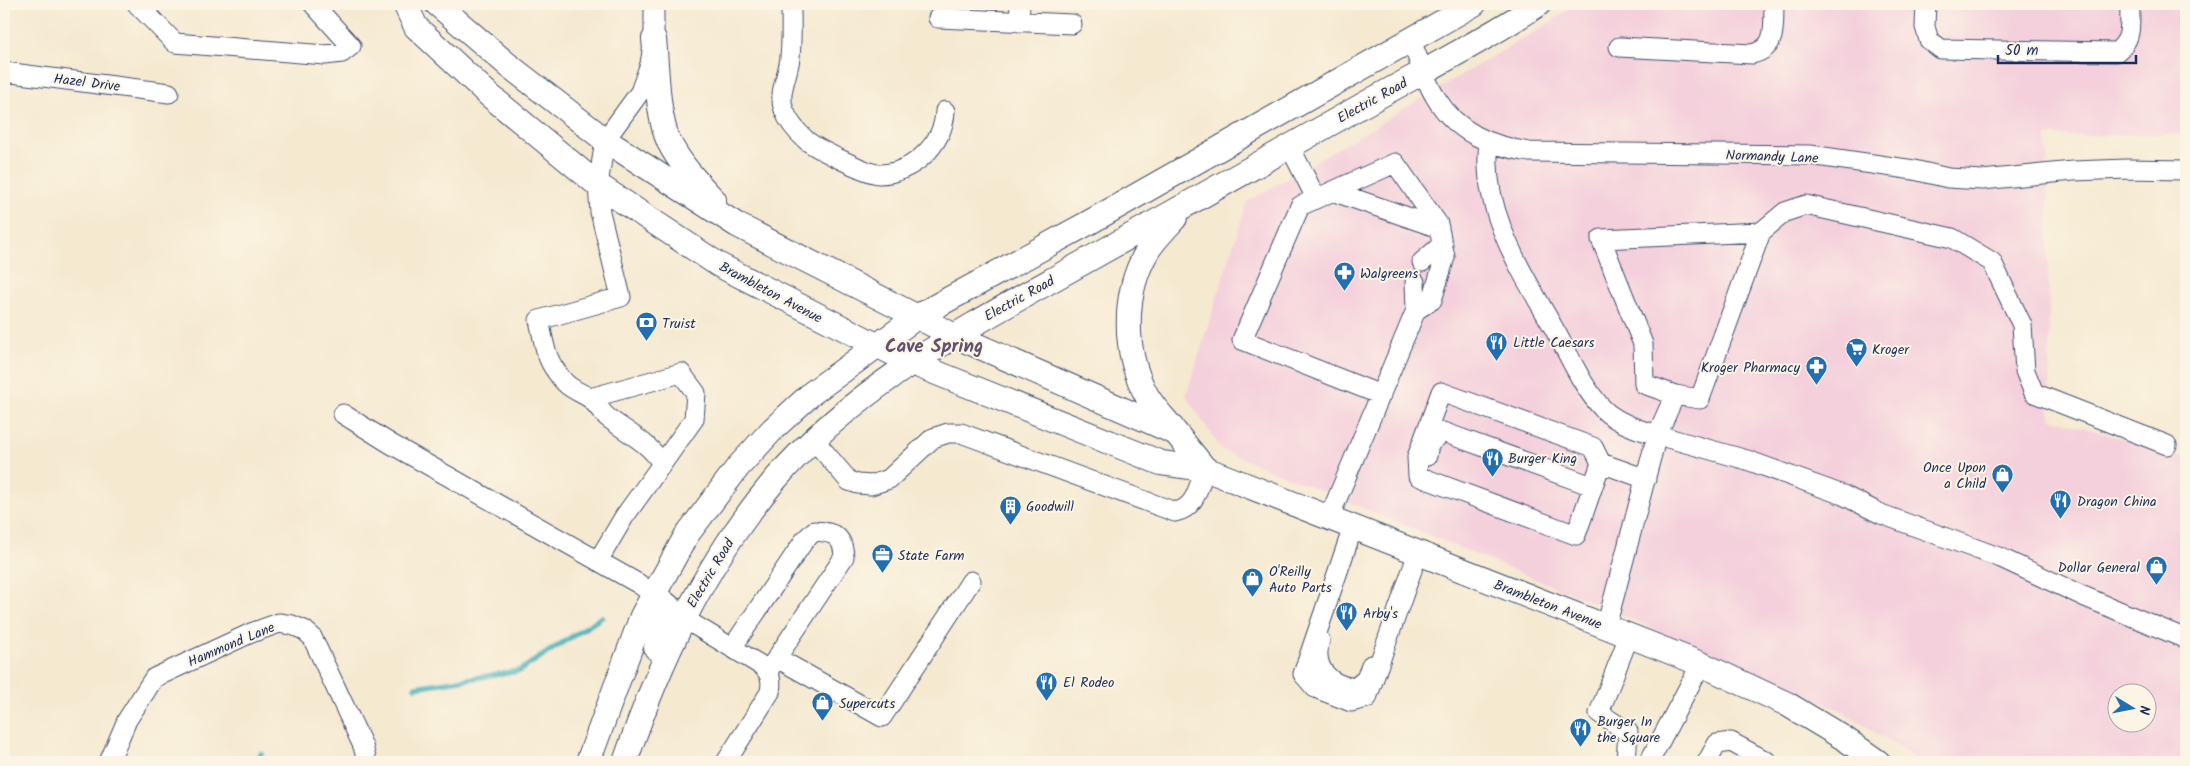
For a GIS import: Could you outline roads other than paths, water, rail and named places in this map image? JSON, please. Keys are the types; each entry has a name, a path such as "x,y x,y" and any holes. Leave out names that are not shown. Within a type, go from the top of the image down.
{"main road":[{"name":"Brambleton Avenue","path":"405,4 416,27 489,95 598,185 719,265 876,346 912,363 1161,463 1205,469 1701,664 1787,704 1845,739 1878,762"},
{"name":"Brambleton Avenue","path":"437,4 508,65 605,140 737,225 954,335 1176,433 1205,469"},
{"path":"588,762 642,616 686,536 738,467 812,393 918,316 1474,4"},
{"name":"Electric Road","path":"625,762 648,699 683,618 709,572 740,524 776,480 814,440 875,388 954,335 1290,147 1539,4"},
{"path":"654,38 661,108 668,141 689,174 737,225"},
{"path":"1176,433 1147,396 1134,363 1128,327 1133,285 1148,250 1186,205"},
{"path":"648,699 652,658 668,606 653,594"}],"street":[{"path":"137,4 175,43 325,56 342,53 351,46 312,4"},
{"path":"654,4 654,38 650,64 640,92 605,140 598,185 600,212 621,297 538,320 547,354 554,370 571,390 590,398 606,416 656,454 662,464"},
{"path":"791,4 792,37 790,60 782,98 784,109 793,126 812,144 866,171 878,174 895,171 919,159 933,146 941,133 945,111"},
{"path":"1618,47 1752,54 1762,52 1769,45 1773,34 1774,4"},
{"path":"1926,4 1925,27 1929,40 1941,48 2116,52 2124,46 2129,38 2130,4"},
{"path":"938,18 997,12 1019,13 1072,24"},
{"name":"Normandy Lane","path":"1411,41 1436,98 1450,116 1468,132 1488,143 1503,148 1530,152 1810,155 1914,170 1948,178 1982,180 2072,171 2127,169 2186,170"},
{"name":"Hazel Drive","path":"4,72 170,93"},
{"path":"1488,143 1486,163 1488,184 1501,226 1516,259 1588,389 1604,410 1632,428 1747,460 1843,495 1881,514 2001,558 2083,596 2186,639"},
{"path":"1290,147 1324,195 1441,236"},
{"path":"1381,394 1242,340 1300,206 1395,163 1438,224 1445,257 1432,300 1416,310"},
{"path":"1761,232 1601,239 1643,344 1644,384 1676,395 1700,399 1761,232 1785,212 1806,205 1952,238 1992,262 2022,324 2025,371 2034,393 2167,445"},
{"path":"1422,262 1441,236"},
{"path":"1329,518 1416,310 1414,282"},
{"path":"590,398 681,373 696,393 694,419 624,517 598,561"},
{"path":"1601,462 1576,535 1418,476 1417,457 1441,392 1593,446 1601,462 1646,479"},
{"path":"1606,627 1657,435 1676,395"},
{"path":"343,414 400,449 639,584 653,594"},
{"path":"1438,484 1426,465 1429,444 1443,432 1592,486"},
{"path":"814,440 848,480 858,484 871,485 889,479 934,438 948,433 961,433 1175,512 1184,510 1192,505 1205,469"},
{"path":"1353,527 1303,674 1315,688 1351,702 1367,698 1418,553"},
{"path":"726,762 770,692 774,661 844,556 844,545 837,536 828,532 814,531 804,541 732,648"},
{"path":"683,618 732,648 774,661 882,717 971,581"},
{"name":"Hammond Lane","path":"109,762 127,720 154,678 251,633 280,623 304,630 312,637 365,754"},
{"path":"1626,762 1628,732 1599,713 1629,636"},
{"path":"1649,762 1701,664"},
{"path":"1717,744 1731,742 1768,762"},
{"path":"1707,762 1717,744"},
{"path":"1717,744 1749,762"}],"waterway":[{"path":"415,687 519,671 602,617"},
{"path":"255,762 261,754"}],"place":[{"name":"Walgreens","path":"1344,292"},
{"name":"Truist","path":"646,342"},
{"name":"Little Caesars","path":"1497,361"},
{"name":"Kroger","path":"1856,368"},
{"name":"Kroger Pharmacy","path":"1816,386"},
{"name":"Burger King","path":"1492,477"},
{"name":"Once Upon a Child","path":"2002,494"},
{"name":"Dragon China","path":"2061,520"},
{"name":"Goodwill","path":"1010,525"},
{"name":"State Farm","path":"882,574"},
{"name":"Dollar General","path":"2156,586"},
{"name":"O'Reilly Auto Parts","path":"1253,598"},
{"name":"Arby's","path":"1347,632"},
{"name":"El Rodeo","path":"1047,701"},
{"name":"Supercuts","path":"823,722"},
{"name":"Burger In the Square","path":"1581,748"}],"district":[{"name":"Cave Spring","path":"934,345"}]}
